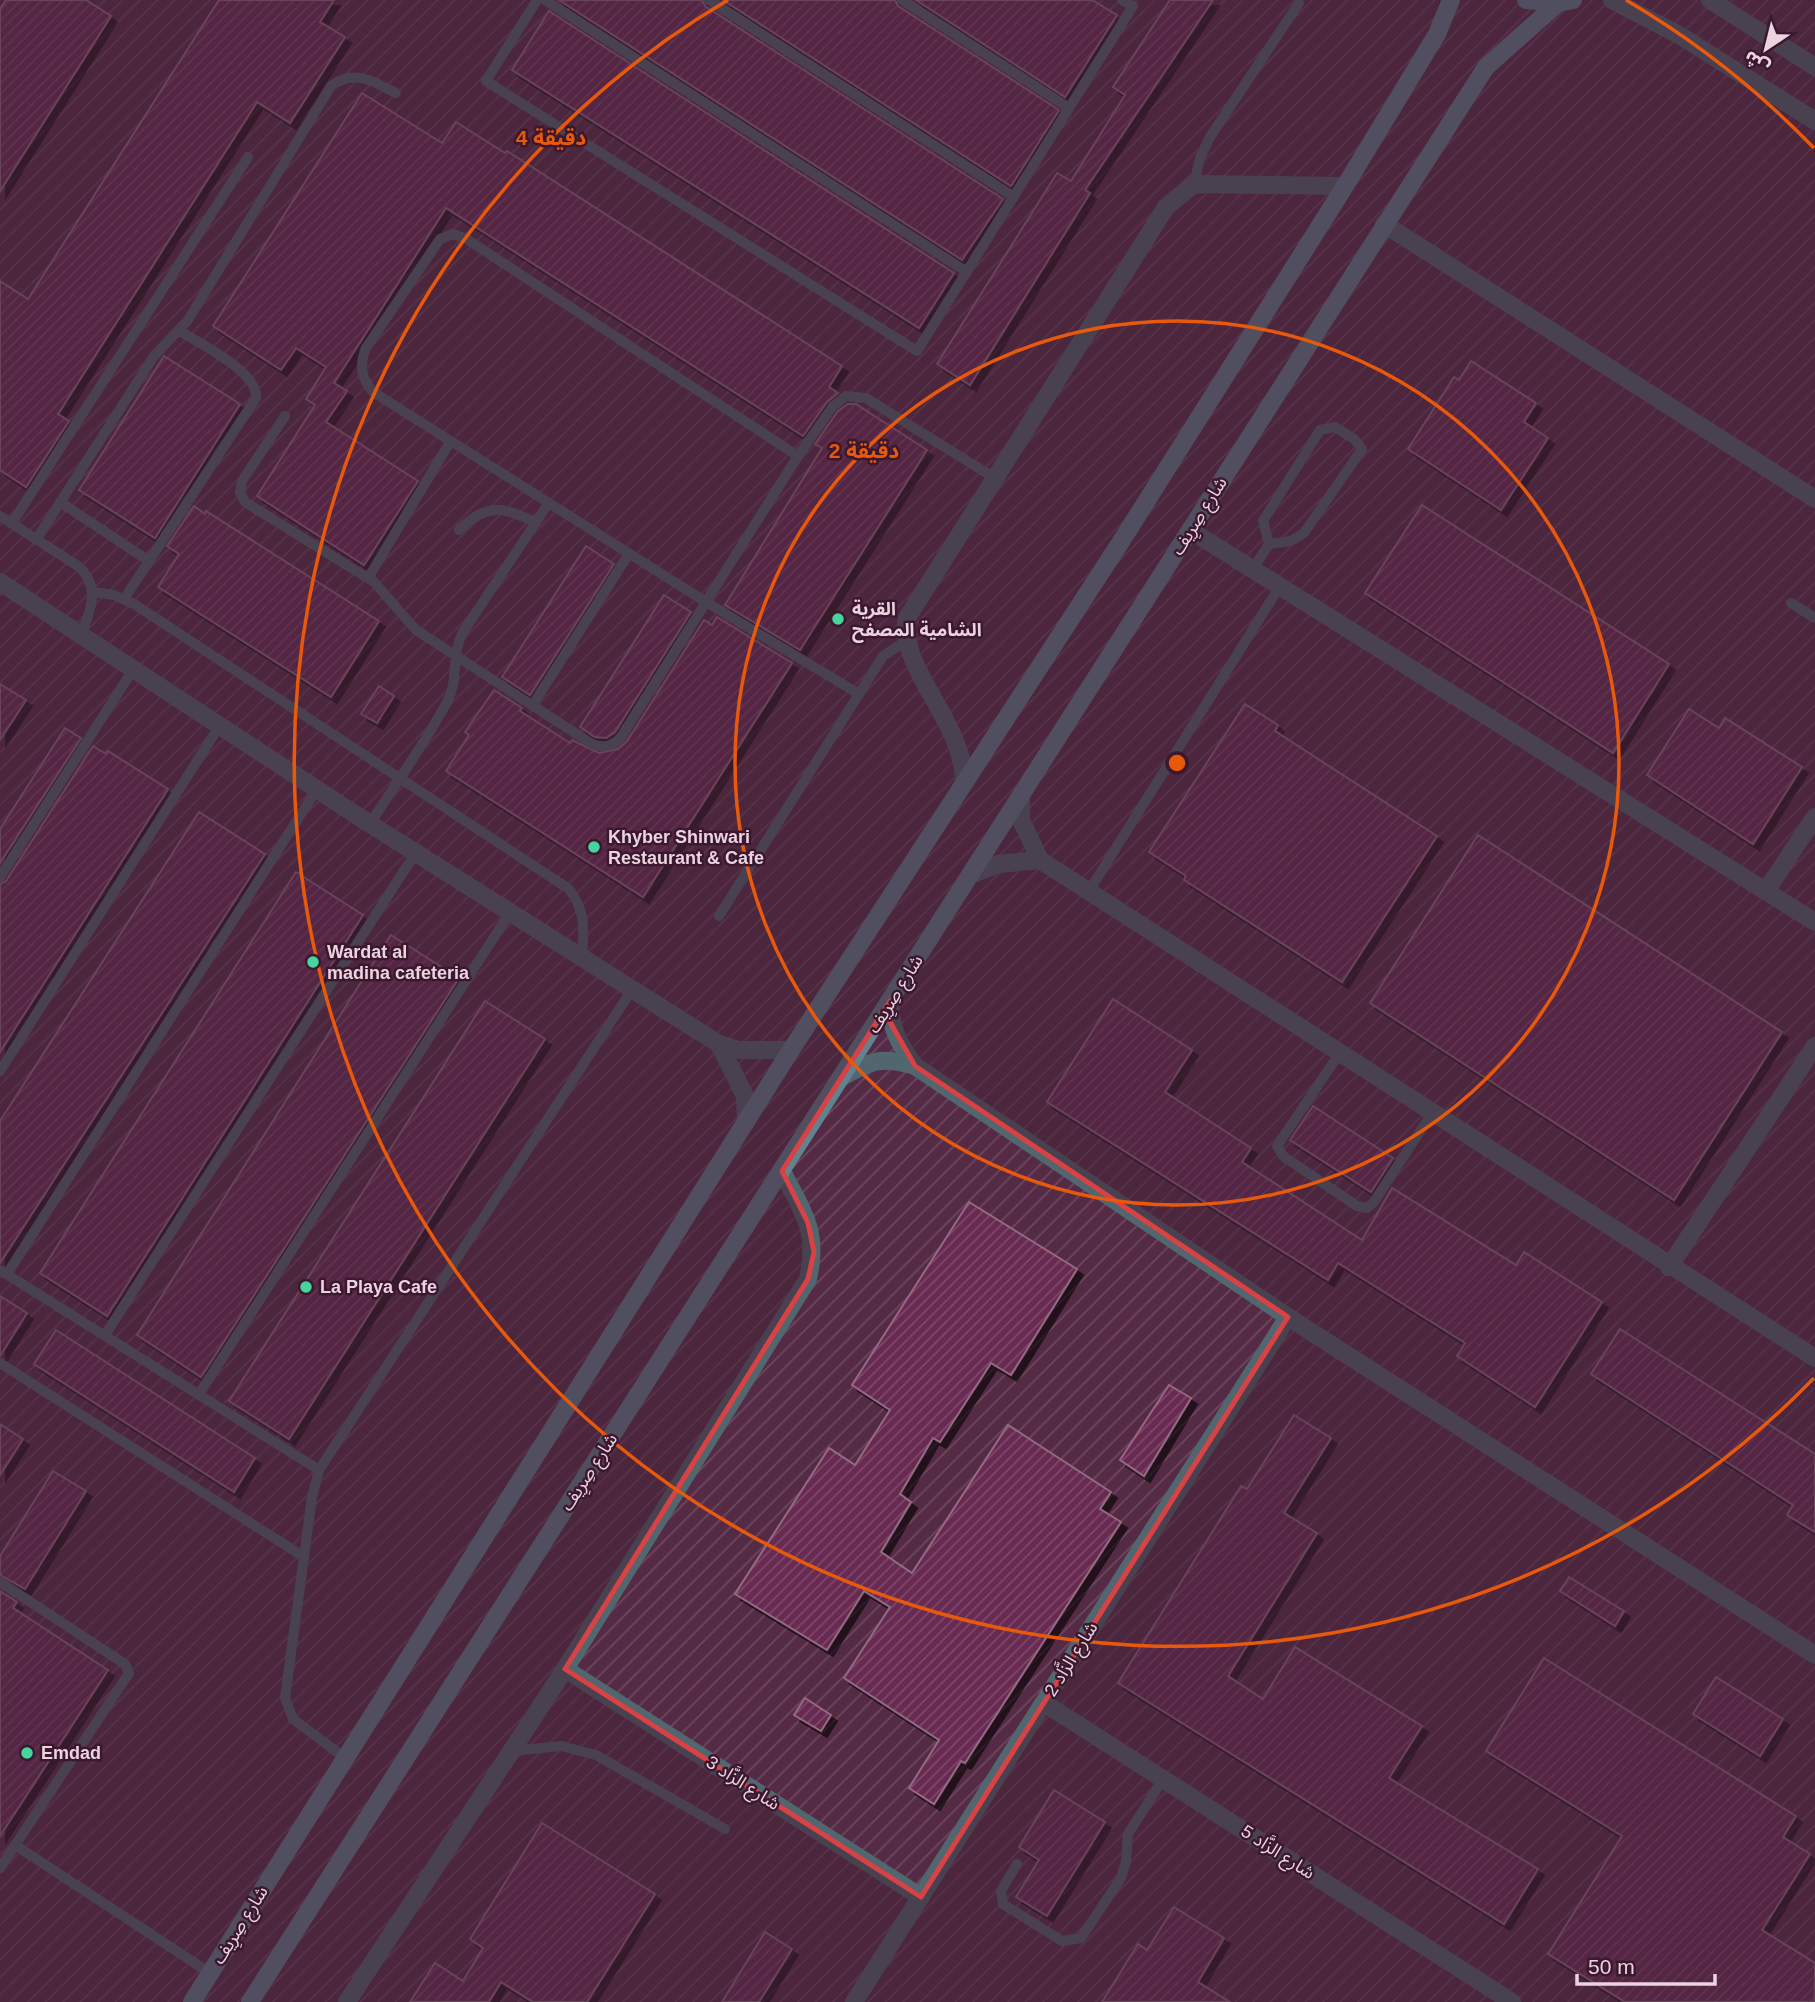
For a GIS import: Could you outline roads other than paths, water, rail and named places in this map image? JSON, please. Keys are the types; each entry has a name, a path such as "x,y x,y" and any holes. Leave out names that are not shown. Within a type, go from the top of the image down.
{"main road":[{"name":"شارع صِرِيف","path":"192,2002 791,1050 1122,540 1345,186 1437,34 1451,0"},
{"path":"1526,0 1566,1"},
{"name":"شارع صِرِيف","path":"250,2002 1486,67 1566,1"}],"street":[{"path":"1612,0 1681,36 1815,121"},
{"path":"1710,0 1813,61"},
{"path":"964,782 958,741 906,641 905,629 912,607 993,477 1166,207 1194,184 1345,186"},
{"path":"1384,223 1815,499"},
{"path":"1190,530 1815,922"},
{"path":"0,582 82,633 370,824 719,1044 760,1052 791,1050"},
{"path":"1021,795 1021,820 1040,860 1669,1267 1815,1358"},
{"path":"1766,891 1815,817"},
{"path":"970,875 998,864 1040,860"},
{"path":"890,1001 890,1022 899,1044 915,1066"},
{"path":"719,1044 745,1096 746,1122"},
{"path":"1669,1267 1815,1046"},
{"path":"842,1077 872,1060 898,1061 915,1066 1289,1317 1815,1655"},
{"path":"347,2002 565,1669 808,1279 814,1252 808,1223 782,1171"},
{"name":"شارع الزَّاد 2","path":"854,2002 1289,1317"},
{"name":"شارع الزَّاد 3","path":"565,1669 921,1897"},
{"name":"شارع الزَّاد 5","path":"1044,1703 1511,2002"}],"lane":[{"path":"537,0 486,81 917,351 1133,6 1122,0"},
{"path":"545,0 967,272"},
{"path":"709,0 1014,197"},
{"path":"902,0 1069,108"},
{"path":"1194,184 1200,158 1210,137 1299,3"},
{"path":"36,540 154,356 180,331 331,86 346,77 355,76 396,93"},
{"path":"12,523 248,157"},
{"path":"799,456 465,239 453,234 440,239 366,348 363,376 373,392 628,555 859,694"},
{"path":"124,599 254,402 256,393 247,374 180,331"},
{"path":"285,416 242,481 242,497 250,506 368,578 386,593 416,630 592,744 604,747 613,744 799,456 833,406 846,396 866,398 993,477"},
{"path":"1253,569 1269,544 1263,521 1320,430 1335,427 1354,439 1362,449 1304,533 1291,541 1269,544"},
{"path":"368,578 450,442"},
{"path":"60,502 149,561"},
{"path":"370,824 448,699 454,675 455,654 463,632 548,504"},
{"path":"459,530 473,516 492,509 502,509 536,522"},
{"path":"0,516 78,566 89,577 93,592 82,633"},
{"path":"532,706 628,555"},
{"path":"1089,891 1280,586"},
{"path":"93,592 124,599 569,889 582,910 582,956"},
{"path":"1791,603 1815,618"},
{"path":"719,916 883,656 906,641"},
{"path":"0,877 134,668"},
{"path":"0,1071 220,724"},
{"path":"317,789 3,1272 319,1470"},
{"path":"105,1335 416,852"},
{"path":"199,1394 511,911"},
{"path":"345,1758 293,1719 285,1698 312,1497 319,1470 633,988"},
{"path":"1339,1054 1277,1146 1283,1156 1357,1206 1371,1206 1432,1113"},
{"path":"0,1363 304,1557"},
{"path":"0,1583 125,1664 129,1673 0,1868"},
{"path":"512,1751 561,1746 596,1755 725,1829"},
{"path":"1017,1864 1001,1891 1003,1904 1062,1941 1081,1938 1121,1878 1125,1867 1128,1834 1163,1779"},
{"path":"15,1845 210,1973"}],"place":[{"name":"القرية الشامية المصفح","path":"838,619"},
{"name":"Khyber Shinwari Restaurant & Cafe","path":"594,847"},
{"name":"Wardat al madina cafeteria","path":"313,962"},
{"name":"La Playa Cafe","path":"306,1287"},
{"name":"Emdad","path":"27,1753"}]}
